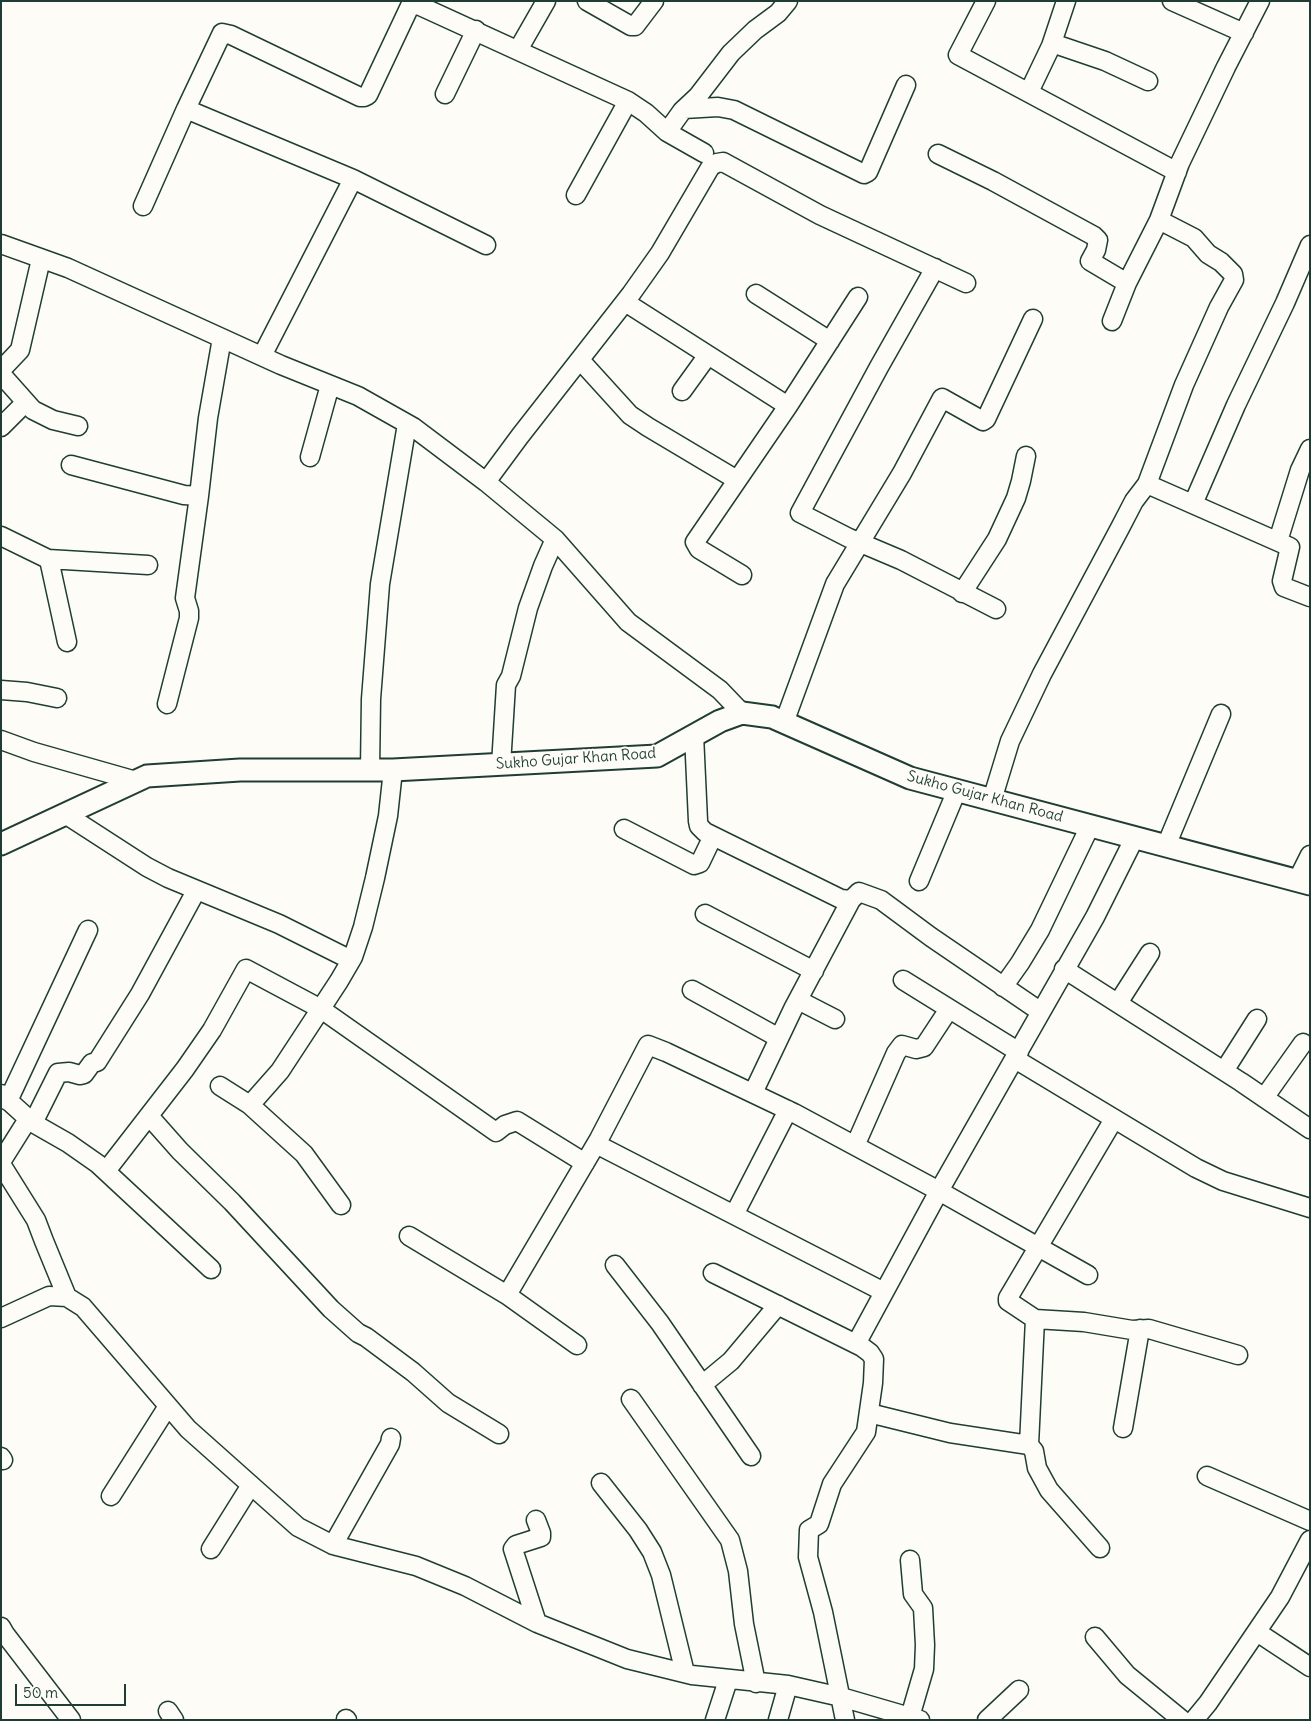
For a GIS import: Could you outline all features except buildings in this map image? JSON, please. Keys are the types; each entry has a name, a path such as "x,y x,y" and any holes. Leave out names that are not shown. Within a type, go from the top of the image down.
{"main road":[{"name":"Sukho Gujar Khan Road","path":"1,844 147,776 240,770 393,770 657,756 720,721 742,712 772,717 910,778 1303,882"}],"street":[{"path":"518,50 546,1"},
{"path":"587,1 631,26 635,26 654,1"},
{"path":"667,132 684,109 698,96 730,53 755,30 778,14 788,1"},
{"path":"986,1 958,55 1177,172"},
{"path":"1029,92 1052,43 1066,1"},
{"path":"1172,1 1244,33"},
{"path":"1112,320 1127,283 1159,220 1177,172 1260,1"},
{"path":"143,206 222,33 231,35 360,97 368,95 410,6 418,5 628,101 646,113 667,132 704,154"},
{"path":"445,94 476,30"},
{"path":"1052,43 1105,60 1148,81"},
{"path":"684,109 718,107 734,110 864,174 868,172 906,85"},
{"path":"576,195 628,101"},
{"path":"186,109 354,179 486,246"},
{"path":"938,154 993,181 1094,236 1098,240 1096,250 1090,261 1127,283"},
{"path":"486,482 626,302 660,253 710,166 717,163 722,162 820,214 966,283"},
{"path":"262,356 354,179"},
{"path":"992,800 1010,741 1134,501 1147,484 1184,385 1219,308 1234,280 1234,274 1221,262 1208,254 1194,238 1159,220"},
{"path":"1,244 68,268 262,356 358,396 407,424 486,482 555,539 628,622 720,690 742,712"},
{"path":"1192,504 1236,405 1286,303 1310,244"},
{"path":"1,370 20,350 41,259"},
{"path":"935,268 800,513 901,560 996,609"},
{"path":"756,294 830,341"},
{"path":"742,575 699,549 695,542 788,406 858,297"},
{"path":"626,302 788,406"},
{"path":"784,723 835,584 902,473 942,398 983,420 986,419 1032,319"},
{"path":"167,704 189,618 189,610 185,598 208,418 222,338"},
{"path":"682,391 708,355"},
{"path":"580,360 630,415 648,428 737,480"},
{"path":"1,374 33,410 53,420 78,426"},
{"path":"310,457 330,385"},
{"path":"1,427 26,402"},
{"path":"370,770 371,699 380,584 407,424"},
{"path":"1278,541 1300,470 1310,449"},
{"path":"962,593 996,539 1016,498 1026,456"},
{"path":"71,464 184,495 199,496"},
{"path":"1147,484 1290,547 1282,581 1284,587 1310,596"},
{"path":"1,536 48,559 148,565"},
{"path":"501,765 506,685 511,676 528,608 555,539"},
{"path":"48,559 67,642"},
{"path":"1,690 27,692 56,698"},
{"path":"1166,846 1221,714"},
{"path":"694,735 699,826 705,832 836,897 851,900"},
{"path":"1,740 34,752 136,781"},
{"path":"250,1106 280,1071 351,960 363,927 375,878 388,816 393,770"},
{"path":"919,881 957,790"},
{"path":"65,814 147,867 168,878 279,924 351,960"},
{"path":"1003,987 1020,964 1040,930 1090,826"},
{"path":"624,829 694,865 700,863 713,836"},
{"path":"856,1344 939,1191 1095,917 1135,838"},
{"path":"1303,882 1310,855"},
{"path":"67,1298 36,1220 1,1163 30,1121 58,1072 84,1074 92,1063 97,1062 140,994 196,891"},
{"path":"753,1093 798,1000 851,900 859,892 881,900 931,937 1041,1012"},
{"path":"705,914 814,971"},
{"path":"88,930 5,1097 30,1121 76,1148 106,1171 211,1269"},
{"path":"1118,1003 1150,953"},
{"path":"106,1171 185,1069 212,1030 246,969 321,1009 496,1132 505,1125 517,1121 585,1163"},
{"path":"1064,969 1224,1071 1310,1130"},
{"path":"903,980 1114,1119 1196,1168 1223,1181 1310,1208"},
{"path":"692,990 779,1038"},
{"path":"798,1000 835,1019"},
{"path":"855,1146 896,1052 902,1045 916,1049 924,1047 948,1008"},
{"path":"1224,1071 1257,1019"},
{"path":"1264,1098 1303,1043"},
{"path":"507,1296 596,1144 648,1045 788,1110 939,1191 1088,1275"},
{"path":"220,1086 250,1106 304,1154 341,1205"},
{"path":"734,1215 788,1110"},
{"path":"149,1116 331,1309 358,1333 413,1372 448,1403 499,1434"},
{"path":"1114,1119 1008,1298 1008,1301 1035,1319 1084,1322 1132,1330 1149,1329 1238,1355"},
{"path":"596,1144 884,1292"},
{"path":"409,1236 507,1296 577,1346"},
{"path":"614,1265 660,1323 751,1456"},
{"path":"713,1273 856,1344 870,1353 874,1359 866,1432 832,1484 819,1524 809,1530 808,1557 823,1612 845,1720"},
{"path":"1,1318 49,1296 67,1298 84,1308 188,1429 298,1527 333,1545 416,1566 465,1586 537,1624 627,1659 685,1673 728,1680 788,1686 841,1697 915,1718 924,1669 925,1645 923,1608 913,1594 910,1560"},
{"path":"702,1385 731,1360 778,1305"},
{"path":"1029,1445 1035,1319"},
{"path":"1124,1428 1140,1329"},
{"path":"631,1399 730,1540 738,1571 744,1624 756,1683"},
{"path":"111,1496 168,1406"},
{"path":"869,1413 950,1433 1029,1445 1034,1451 1037,1468 1049,1490 1100,1548"},
{"path":"333,1545 392,1438"},
{"path":"1208,1476 1310,1521"},
{"path":"601,1483 638,1530 652,1552 661,1575 685,1673"},
{"path":"211,1549 251,1485"},
{"path":"536,1520 541,1533 540,1537 516,1545 513,1548 537,1624"},
{"path":"1194,1720 1208,1703 1280,1597 1310,1540"},
{"path":"1,1627 72,1720"},
{"path":"1257,1632 1310,1667"},
{"path":"1095,1637 1127,1675 1182,1720"},
{"path":"715,1720 728,1680"},
{"path":"778,1720 788,1686"},
{"path":"987,1720 1019,1690"}]}
